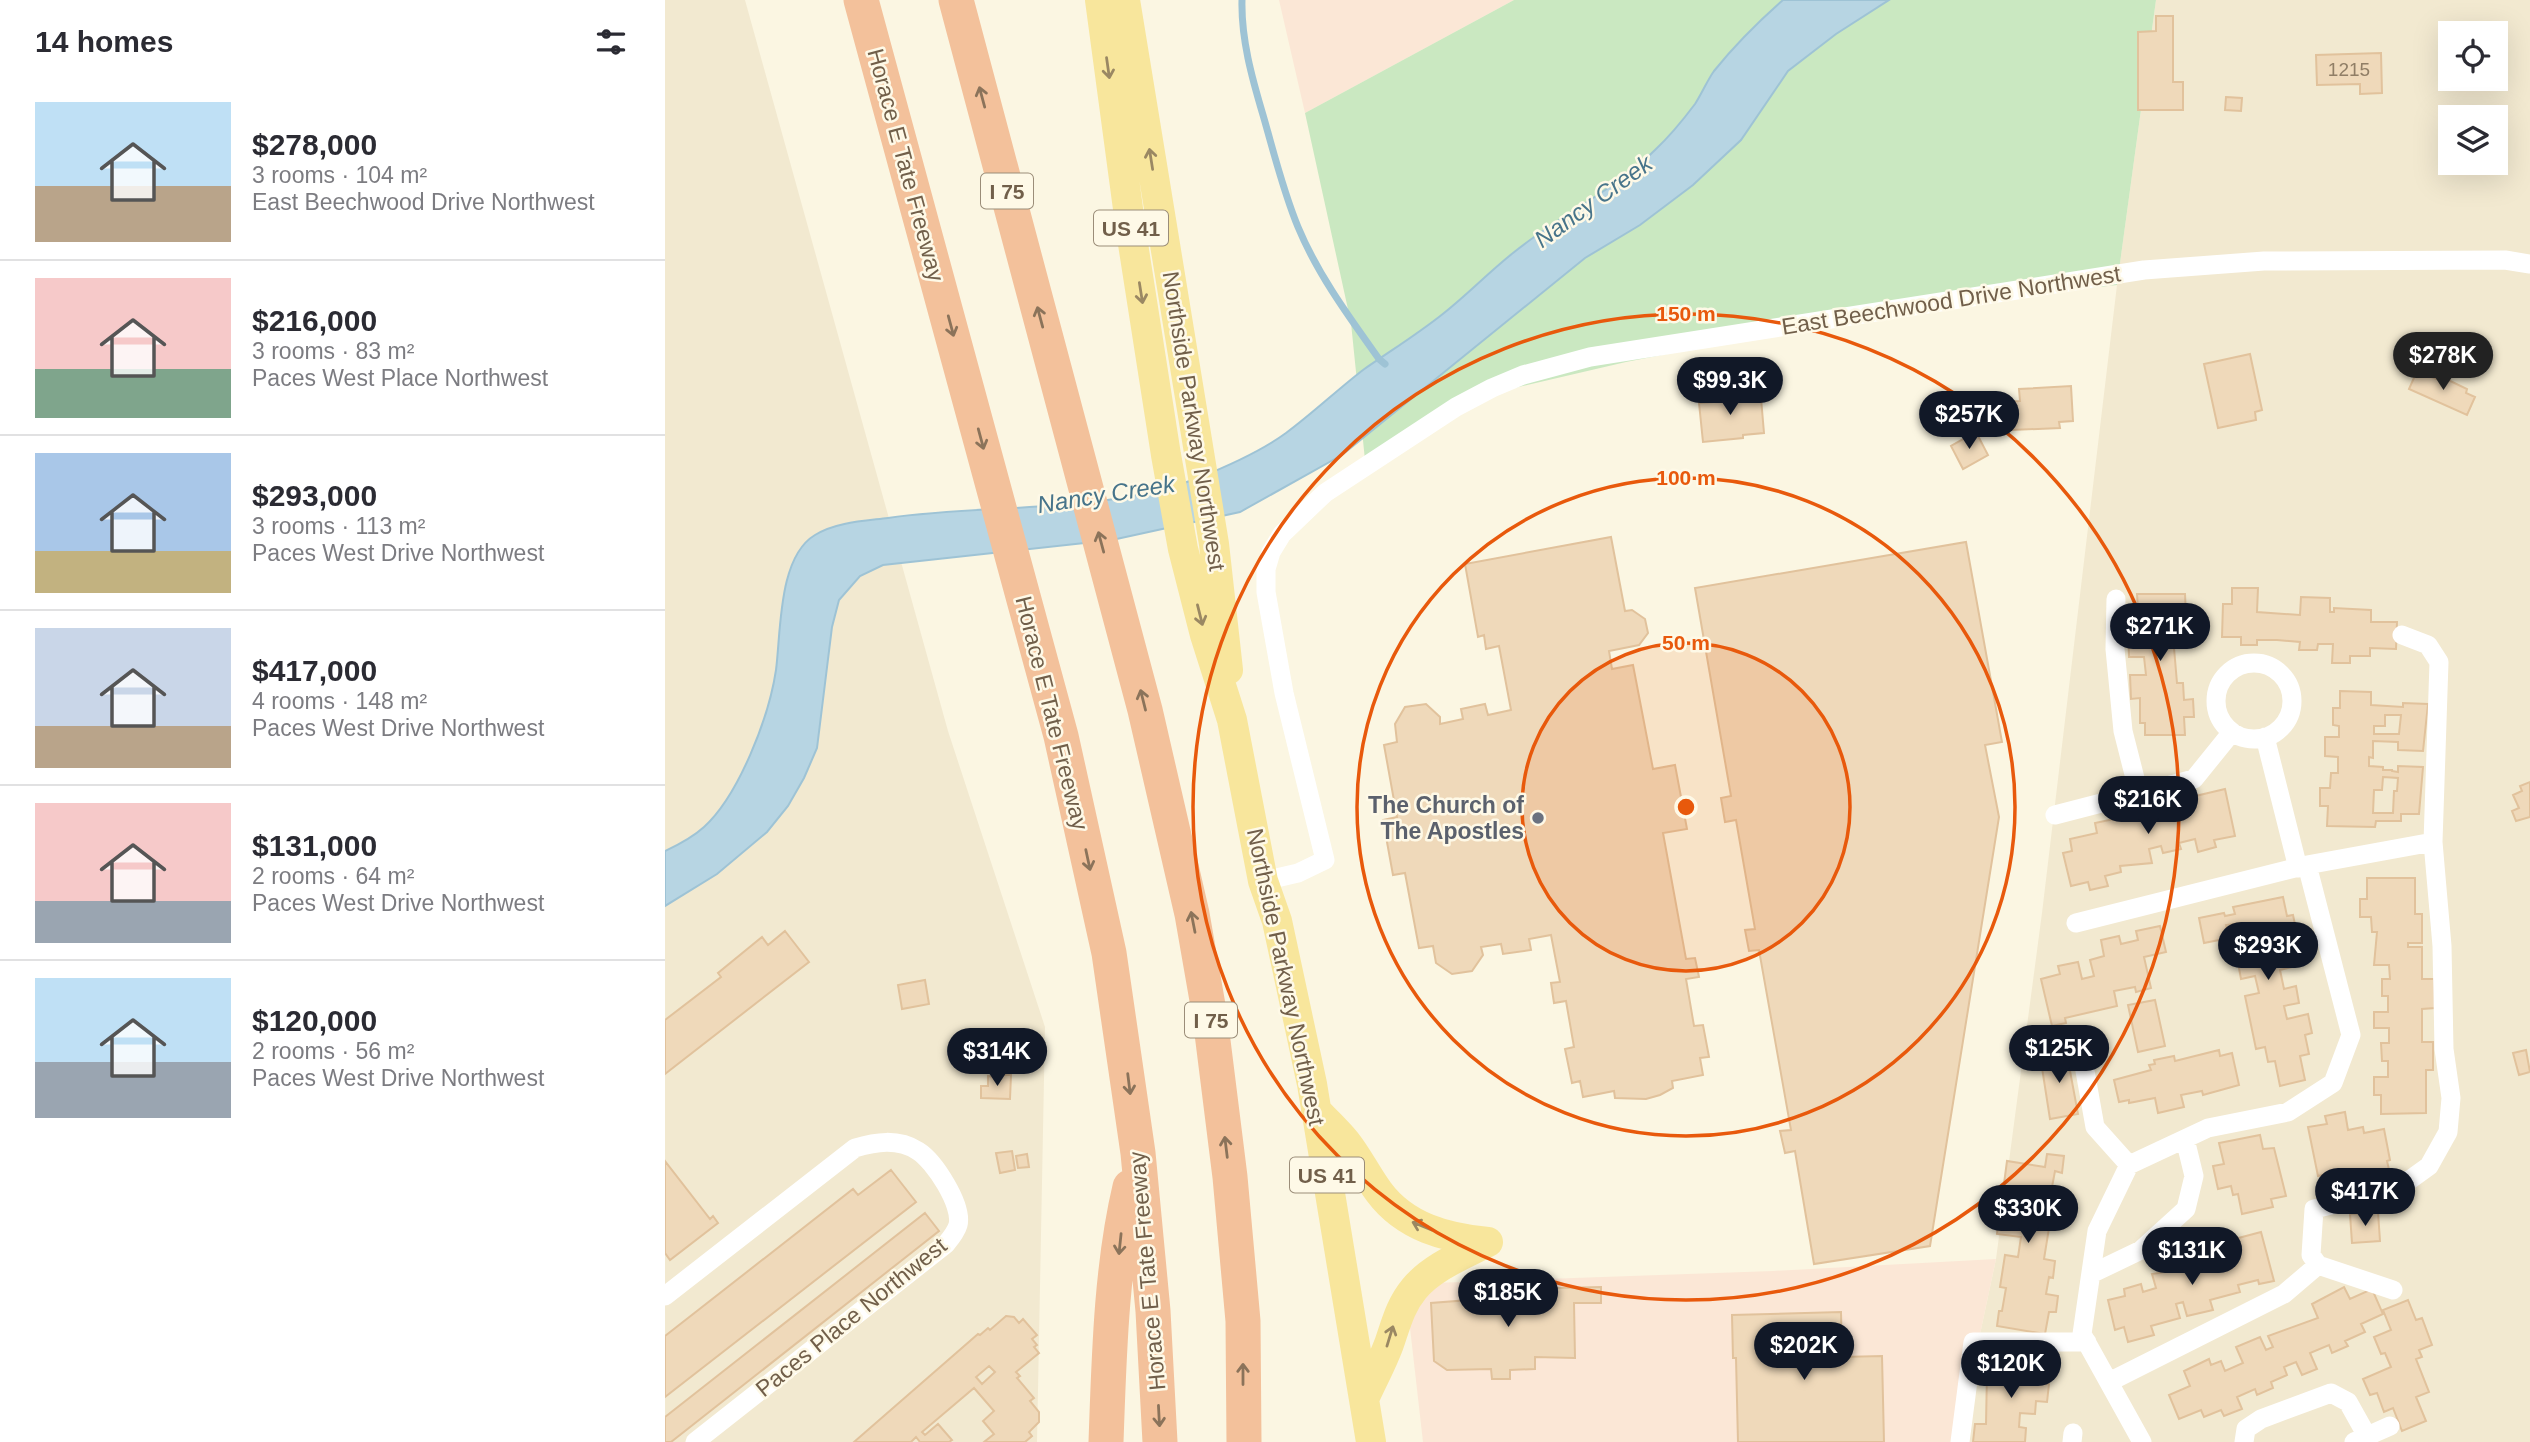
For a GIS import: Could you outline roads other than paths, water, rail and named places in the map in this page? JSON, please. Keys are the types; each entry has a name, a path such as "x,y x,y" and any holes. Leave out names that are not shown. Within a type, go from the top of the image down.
{"highway":[{"name":"Horace E Tate Freeway","path":"861,0 1061,736 1109,953 1138,1153 1153,1311 1160,1442"},
{"name":"I 75","path":"956,0 1119,607 1192,914 1210,1017 1230,1177 1243,1321 1244,1442"},
{"path":"1106,1442 1122,1222 1138,1153"}],"main road":[{"name":"Northside Parkway Northwest","path":"1100,0 1130,220 1183,549 1205,635 1232,720 1263,881 1277,921 1316,1110 1371,1442"},
{"name":"Northside Parkway Northwest","path":"1125,0 1214,544 1226,631 1232,720"},
{"path":"1316,1110 1347,1143 1377,1190 1393,1209 1411,1222 1455,1239 1488,1242 1427,1276 1414,1288 1401,1307 1389,1343 1364,1399"}],"street":[{"name":"East Beechwood Drive Northwest","path":"1263,881 1298,873 1325,860 1284,693 1266,592 1266,569 1271,552 1282,534 1325,493 1456,407 1492,388 1523,375 1590,357 2144,270 2264,261 2505,260 2530,264"},
{"path":"2116,599 2115,649 2123,730 2139,794"},
{"path":"2393,1290 2318,1265 2311,1255 2314,1209 2365,1197 2411,1180 2428,1166 2448,1132 2451,1098 2444,1049 2442,946 2433,842 2439,662 2428,645 2402,635"},
{"path":"2252,663 2262,664 2271,667 2286,681 2292,699 2291,710 2282,727 2265,737 2245,738 2232,732 2221,722 2217,713 2216,693 2233,669 2252,663"},
{"path":"2055,816 2194,779 2232,732"},
{"path":"2142,1442 2082,1334 2098,1231 2129,1164 2207,1128 2288,1112 2333,1083 2351,1035 2265,737"},
{"path":"2075,923 2302,867 2433,842"},
{"path":"2079,1037 2095,1127 2129,1164"},
{"path":"2091,1274 2141,1250 2186,1209 2195,1176 2185,1139"},
{"name":"Paces Place Northwest","path":"665,1296 855,1148 876,1141 898,1143 919,1151 956,1202 958,1225 946,1244 695,1442"},
{"path":"2109,1382 2284,1293 2318,1265"},
{"path":"1960,1442 1973,1342 2087,1342"},
{"path":"2244,1442 2246,1429 2261,1419 2331,1393 2348,1402 2361,1439 2390,1426"}],"water":[{"name":"Nancy Creek","path":"1783,0 1889,0 1836,34 1788,71 1741,140 1693,185 1640,225 1585,258 1342,455 1240,512 1112,540 883,565 860,576 839,600 832,627 817,748 788,806 767,832 717,874 665,906 665,851 695,834 717,813 751,754 767,710 776,670 788,577 803,546 815,535 841,525 927,513 1123,498 1198,478 1255,452 1286,433 1363,370 1434,321 1530,240 1639,165 1681,122 1714,71 1730,52"}],"waterway":[{"path":"1242,0 1243,29 1251,73 1293,213 1306,245 1325,279 1345,311 1385,364"}],"place":[{"name":"The Church of The Apostles","path":"1538,818"}]}
